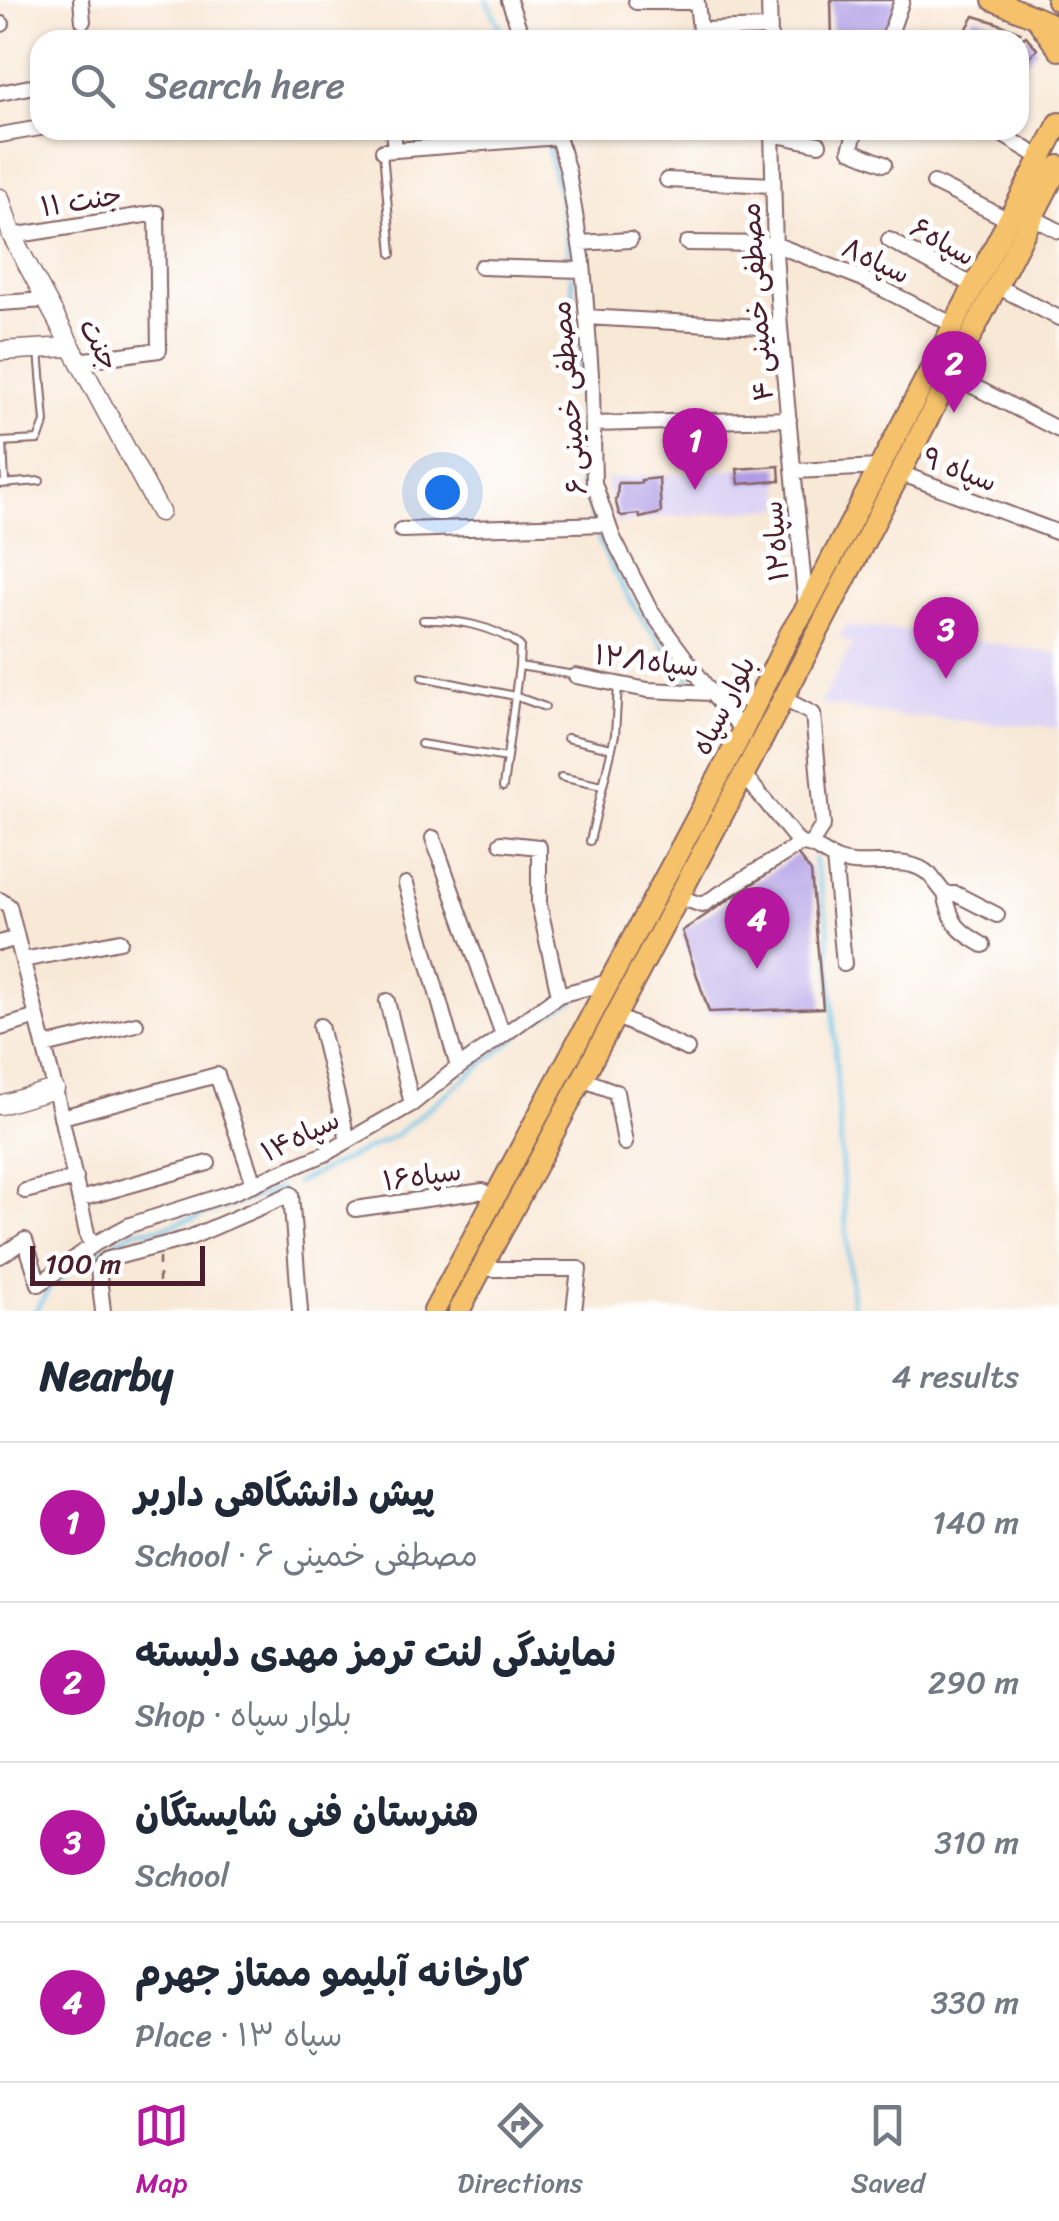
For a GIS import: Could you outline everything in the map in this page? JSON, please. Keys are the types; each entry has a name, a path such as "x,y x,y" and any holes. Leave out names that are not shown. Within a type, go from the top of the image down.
{"main road":[{"path":"993,0 1059,26"},
{"path":"1033,15 1059,50"},
{"name":"بلوار سپاه","path":"434,1311 743,730 791,632 951,374 1032,218 1059,123"},
{"name":"بلوار سپاه","path":"460,1311 824,621 974,286 1008,220 1050,162"},
{"path":"806,608 824,621"}],"street":[{"path":"81,0 83,21"},
{"path":"509,0 520,30"},
{"path":"769,0 770,30"},
{"path":"892,30 902,0"},
{"path":"636,2 696,2 699,30"},
{"path":"0,93 30,87"},
{"path":"0,135 30,130"},
{"path":"392,140 389,151 498,140"},
{"name":"مصطفی خمینی ۶","path":"559,140 584,270 594,484 612,538 650,610 711,693"},
{"name":"مصطفی خمینی ۴","path":"772,140 774,244 795,470"},
{"path":"803,140 819,144"},
{"path":"853,140 850,150 884,164"},
{"path":"1012,140 1050,162"},
{"path":"667,180 773,186"},
{"path":"934,183 1008,220"},
{"name":"جنت","path":"0,198 12,236 160,512"},
{"name":"جنت ۱۱","path":"12,236 157,213 158,350 74,354"},
{"path":"1032,218 1059,231"},
{"path":"580,243 630,240"},
{"name":"سپاه۶","path":"889,240 974,286"},
{"path":"688,243 774,244"},
{"name":"سپاه۸","path":"774,244 861,278 954,325"},
{"path":"480,266 584,270"},
{"path":"997,286 1059,318"},
{"path":"0,303 46,300"},
{"path":"586,317 780,328"},
{"path":"0,351 39,349 74,354"},
{"path":"951,374 1059,430"},
{"path":"593,424 789,420"},
{"path":"795,470 890,470"},
{"name":"سپاه۱۲","path":"795,470 806,608"},
{"name":"سپاه ۹","path":"890,470 1059,532"},
{"path":"401,530 608,524"},
{"name":"سپاه۱۲/۱","path":"576,676 648,690 711,693 756,702"},
{"name":"سپاه۱۲/۱","path":"711,693 743,730"},
{"path":"678,897 702,905 805,844 822,825 813,714 784,699"},
{"path":"744,775 805,844 834,858 906,864 927,872 945,894 958,931 983,945"},
{"path":"433,838 503,1036"},
{"path":"501,844 539,847 539,904 560,995"},
{"path":"834,858 844,964"},
{"path":"406,884 458,1068"},
{"path":"945,894 956,894 996,915"},
{"path":"0,900 9,906 88,1238 96,1243"},
{"path":"0,943 17,938"},
{"path":"23,960 120,941"},
{"name":"سپاه۱۴","path":"0,1256 26,1240 39,1284 96,1243 130,1225 254,1184 325,1154 412,1104 560,995 609,982"},
{"path":"386,1001 412,1104"},
{"path":"616,1016 687,1049"},
{"path":"0,1028 37,1017"},
{"path":"44,1046 136,1024"},
{"path":"320,1026 348,1141"},
{"path":"62,1117 217,1075 254,1184"},
{"path":"582,1078 616,1092 625,1142"},
{"path":"0,1105 55,1089"},
{"path":"80,1199 208,1163"},
{"path":"284,1173 291,1194 300,1311"},
{"path":"25,1191 76,1178"},
{"name":"سپاه۱۶","path":"355,1209 484,1191 493,1199"},
{"path":"102,1311 98,1268 105,1260 189,1238 291,1194"},
{"path":"482,1269 578,1268 574,1311"}],"lane":[{"path":"389,151 392,254"},
{"path":"39,349 45,422 38,440 2,442 2,483 40,481"},
{"path":"423,620 452,619 511,639 520,646 503,787"},
{"path":"518,666 576,676"},
{"path":"422,677 515,696 544,706"},
{"path":"590,841 615,735 618,684"},
{"path":"567,738 611,748"},
{"path":"421,744 506,758"},
{"path":"561,777 602,786"}],"path":[{"path":"158,1247 159,1289"}],"shaded area":[{"path":"779,466 782,508 617,524 606,479"},
{"path":"846,626 930,632 931,637 1059,654 1059,728 899,716 820,704 853,644 839,637"}],"building":[{"path":"831,0 898,0 888,30 832,30"},
{"path":"974,16 1015,30 966,30"},
{"path":"1029,40 1037,49 1029,58"},
{"path":"779,466 780,481 739,484 737,469"},
{"path":"659,478 661,513 640,518 639,514 619,514 615,499 618,483"},
{"path":"797,854 811,872 823,1008 709,1012 682,931"}],"waterway":[{"path":"487,0 501,30"},
{"path":"547,144 563,209 571,267"},
{"path":"572,276 580,482 593,520"},
{"path":"595,529 625,592 694,686"},
{"path":"814,859 828,923 853,1311"},
{"path":"296,1183 396,1135 533,1023 575,999"},
{"path":"80,1262 136,1231 160,1228 281,1188"},
{"path":"35,1311 50,1288 69,1271"}],"place":[{"name":"نمایندگی لنت ترمز مهدی دلبسته","path":"954,413"},
{"name":"پیش دانشگاهی داربر","path":"695,490"},
{"name":"هنرستان فنی شایستگان","path":"946,679"},
{"name":"کارخانه آبلیمو ممتاز جهرم","path":"757,969"}]}
